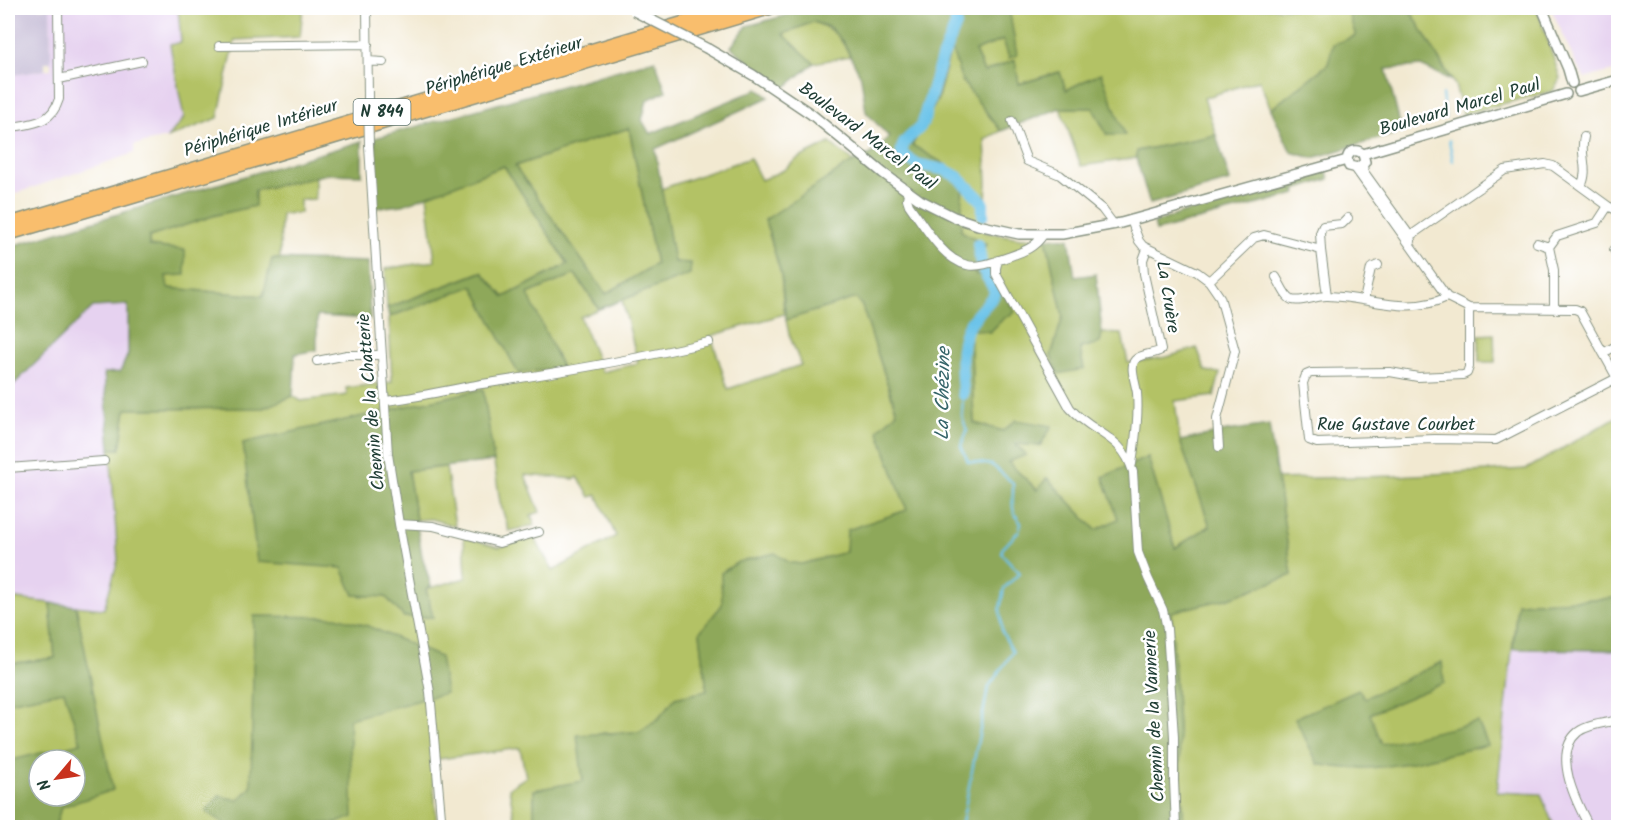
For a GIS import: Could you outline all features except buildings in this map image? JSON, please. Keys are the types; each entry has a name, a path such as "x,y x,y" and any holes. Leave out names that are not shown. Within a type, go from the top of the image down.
{"highway":[{"name":"Périphérique Intérieur","path":"8,224 733,8"},
{"name":"Périphérique Extérieur","path":"8,234 770,8"}],"street":[{"path":"8,128 48,118 56,110 59,99 58,8"},
{"name":"Chemin de la Chatterie","path":"367,8 369,146 388,454 430,692 442,828"},
{"path":"1542,8 1572,83"},
{"name":"Boulevard Marcel Paul","path":"630,9 753,75 811,114 908,193 954,217 978,225 1026,235 1081,231 1114,225 1347,160"},
{"path":"219,46 368,44"},
{"path":"59,79 142,61"},
{"path":"368,61 383,62"},
{"path":"1572,83 1566,87 1566,94 1574,97 1579,91 1618,80"},
{"path":"1572,83 1578,85 1579,91"},
{"name":"Boulevard Marcel Paul","path":"1363,154 1566,94"},
{"path":"1012,121 1026,161 1060,175 1102,209 1114,225"},
{"path":"1581,186 1585,179 1581,147 1584,137"},
{"path":"1359,167 1365,159 1363,154 1353,151 1348,154 1349,166 1359,167 1364,172 1410,236 1415,254"},
{"path":"1410,236 1505,170 1545,164 1553,166 1618,211"},
{"path":"1359,167 1415,254 1446,297 1469,308 1554,308 1580,311 1618,379"},
{"path":"908,193 909,205 935,240 951,257 967,266 977,266 998,260 1029,248 1043,235"},
{"path":"1554,308 1554,270 1549,247 1557,236 1597,223 1608,206"},
{"path":"1327,296 1320,232 1323,226 1342,224 1348,218"},
{"path":"1131,220 1138,242 1147,249 1197,272 1209,281 1220,297 1235,351 1217,419 1219,447"},
{"path":"1209,281 1254,238 1264,235 1321,250"},
{"path":"1537,243 1549,247"},
{"name":"La Cruère","path":"1147,249 1143,260 1144,274 1161,350"},
{"path":"998,260 996,274 1070,408 1086,424 1124,450 1131,466"},
{"path":"1364,300 1371,268 1378,265"},
{"path":"1276,277 1290,299 1327,296 1386,305 1431,305 1446,297"},
{"name":"Rue Gustave Courbet","path":"1469,308 1469,367 1467,373 1463,375 1418,377 1390,372 1311,373 1306,375 1303,383 1309,440 1317,443 1424,439 1496,440 1618,379"},
{"path":"386,401 550,374 709,342"},
{"path":"1604,353 1618,345"},
{"name":"Chemin de la Vannerie","path":"1161,350 1141,356 1132,365 1137,397 1131,466 1138,552 1163,610 1167,628 1174,740 1176,828"},
{"path":"317,361 347,355 382,355"},
{"path":"8,468 104,462"},
{"path":"399,524 433,526 499,543 538,532"},
{"path":"1590,828 1571,785 1566,751 1572,739 1582,729 1618,720"}],"shaded area":[{"path":"8,8 50,8 51,62 45,62 45,70 8,76"},
{"path":"50,8 178,8 181,43 170,45 184,118 167,138 134,145 134,153 8,196 8,76 51,69"},
{"path":"1551,8 1618,8 1618,70 1585,78 1576,64"},
{"path":"128,305 128,355 120,372 105,373 118,559 104,609 8,598 8,390 93,307"},
{"path":"1513,649 1618,650 1618,827 1556,827 1541,794 1497,793"}],"green space":[{"path":"178,8 303,8 300,37 235,40 218,118 167,138 184,118 170,45 181,42"},
{"path":"813,8 1009,8 1017,55 1009,58 1003,40 975,51 984,72 1015,60 1019,84 1060,72 1066,90 1101,73 1125,135 1107,135 1093,108 1060,108 1001,131 962,81 951,48 937,101 912,145 963,175 961,231 986,244 975,274 994,283 1015,312 1003,319 990,332 970,329 974,423 1003,431 1016,420 1052,426 1040,446 1016,444 1026,455 1008,462 1037,490 1047,478 1096,530 1118,519 1103,477 1148,457 1175,548 1210,526 1180,441 1269,425 1292,575 1229,598 1171,612 1184,827 534,827 534,790 583,781 577,735 639,732 659,718 675,698 707,691 700,632 722,605 721,573 738,562 775,553 790,563 802,564 846,552 847,530 907,510 878,430 897,412 862,306 856,298 786,320 781,274 765,220 849,164 871,154 889,137 866,112 861,77 844,43 829,27 813,22 783,34 814,63 782,90 731,47 747,26"},
{"path":"1009,8 1347,8 1356,36 1328,64 1271,109 1259,80 1204,98 1216,135 1137,151 1136,158 1081,166 1060,108 1093,108 1107,135 1101,73 1066,90 1059,72 1018,84 984,72 975,51 1003,40 1010,15"},
{"path":"1347,8 1408,8 1451,80 1421,66 1386,69 1402,132 1313,158 1291,152 1271,109 1328,64 1333,44 1356,36"},
{"path":"1408,8 1537,8 1560,78 1553,91 1463,114 1455,85"},
{"path":"813,22 836,34 850,56 814,63 782,34"},
{"path":"951,47 962,81 1001,131 985,139 987,184 984,232 1021,238 1046,238 1063,316 1051,356 1100,343 1102,333 1122,334 1128,363 1167,357 1197,348 1206,371 1220,373 1214,396 1175,401 1180,441 1210,526 1175,548 1148,457 1118,520 1096,531 1047,478 1038,490 1007,462 1015,443 1040,446 1051,426 1004,431 974,423 970,328 990,332 1003,319 975,274 961,231 961,210 912,146 937,101"},
{"path":"655,60 666,91 647,100 642,120 650,134 758,89 769,97 655,149 674,262 691,263 690,274 599,309 575,274 528,294 562,368 518,373 473,286 389,317 387,308 482,272 504,297 568,264 504,166 403,205 375,208 375,138","holes":["629,128 656,264 606,294 515,166"]},
{"path":"629,128 656,264 606,294 514,166"},
{"path":"1216,135 1230,181 1150,204 1136,158 1137,151"},
{"path":"362,141 362,175 328,174 255,190 255,206 216,215 149,237 149,246 185,250 185,275 166,276 168,288 263,296 272,259 368,262 370,319 317,316 317,350 295,354 293,396 263,408 126,409 120,449 110,449 104,373 120,372 128,354 128,305 93,307 8,390 10,274 8,273 8,247"},
{"path":"830,143 854,162 765,220 781,274 784,314 711,336 728,389 801,365 786,320 856,298 862,306 897,413 878,430 907,510 848,530 846,552 802,564 790,563 722,605 700,632 707,691 675,698 659,718 639,732 602,733 583,781 534,790 534,825 516,827 509,788 526,777 520,748 432,760 437,827 55,828 61,808 87,808 87,798 112,790 76,606 104,609 118,560 110,449 120,449 126,409 263,408 293,396 301,401 347,395 346,388 392,382 389,317 473,286 518,373 562,367 527,294 575,274 599,309 580,317 602,372 638,363 622,300 689,274 691,264 674,262 661,189 750,158 761,180 784,170 797,159","holes":["483,390 500,502 509,531 535,525 531,515 540,512 525,475 575,479 578,477 590,497 597,495 616,536 553,571 534,537 499,547 464,537 466,578 426,589 433,617 404,617 386,597 354,595 343,568 243,443"]},
{"path":"504,166 568,264 504,297 481,272 387,308 385,269 435,261 427,195"},
{"path":"1326,170 1329,179 1295,190 1296,194 1156,231 1154,223 1208,204"},
{"path":"315,177 315,199 300,200 300,213 281,214 280,259 272,259 264,296 168,288 151,250 149,237 216,215 254,206 254,191"},
{"path":"1046,238 1069,238 1075,277 1096,274 1102,333 1100,343 1080,348 1084,369 1058,374 1051,356 1063,316"},
{"path":"1494,334 1495,362 1479,362 1479,335"},
{"path":"483,389 494,461 408,471 422,556 431,586 426,589 433,617 404,617 386,597 354,595 342,568 257,562 243,443"},
{"path":"1618,416 1618,598 1517,603 1497,792 1541,794 1556,827 1184,827 1171,612 1229,598 1292,575 1277,479 1527,469"},
{"path":"446,467 455,526 431,519 416,520 408,471"},
{"path":"8,598 50,603 55,658 8,664"},
{"path":"1618,598 1618,650 1513,649 1517,603"},
{"path":"50,603 76,606 113,790 87,798 87,748 61,748 81,743 64,691 8,702 8,664 55,658"},
{"path":"254,616 336,617 368,626 440,657 446,693 349,719 353,817 337,823 313,824 310,827 230,828 206,811 219,796 239,800 251,787"},
{"path":"1442,662 1444,683 1370,714 1382,744 1478,722 1488,745 1382,767 1360,768 1318,764 1295,718 1359,690 1365,698"},
{"path":"65,690 81,743 62,748 27,748 27,757 8,762 8,702"},
{"path":"27,756 27,808 61,808 55,827 8,827 8,761"}],"waterway":[{"name":"La Chézine","path":"949,8 956,18 956,25 942,58 924,121 904,143 902,155 917,164 945,170 958,177 983,202 983,215"},
{"path":"1442,94 1445,118"},
{"path":"1449,140 1453,161"},
{"name":"La Chézine","path":"978,244 981,263"},
{"name":"La Chézine","path":"963,394 962,346 964,337 972,321 996,292 982,268"},
{"name":"La Chézine","path":"961,828 988,688 1013,652 1002,632 1000,609 1004,588 1020,573 1002,554 1002,549 1019,531 1021,523 1014,513 1012,504 1013,483 992,465 968,461 961,446 967,431 962,416 963,394"}]}
